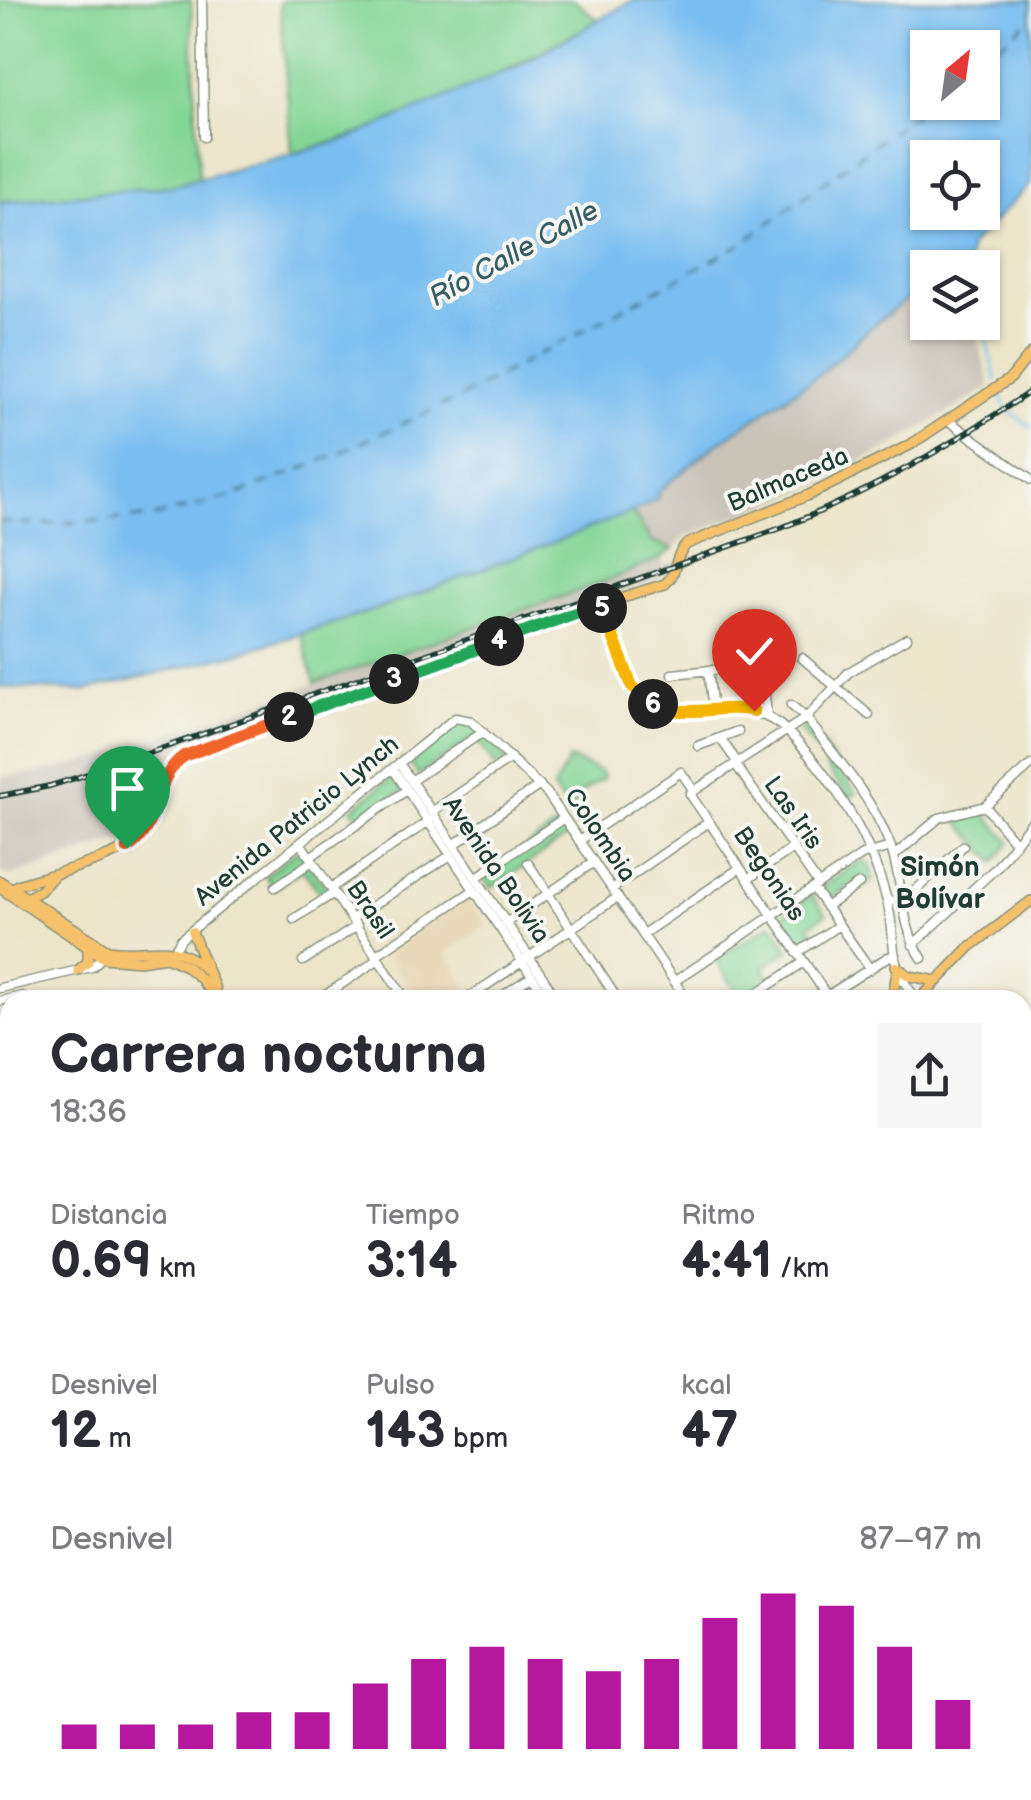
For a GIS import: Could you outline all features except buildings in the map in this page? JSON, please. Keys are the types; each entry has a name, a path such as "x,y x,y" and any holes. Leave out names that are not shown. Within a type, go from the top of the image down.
{"main road":[{"name":"Balmaceda","path":"7,890 120,851 138,841 149,824 166,774 186,755 668,582 676,556 687,544 830,486 890,456 1011,378 1031,352"},
{"path":"24,899 40,891 60,872"},
{"path":"0,881 7,890 44,909 106,954"},
{"path":"40,891 44,909"},
{"path":"24,899 88,948 106,954 172,954 205,969"},
{"path":"928,990 970,947 1031,902"},
{"path":"192,932 214,990"},
{"path":"78,970 88,962 88,948"},
{"path":"172,954 210,990"},
{"path":"888,990 896,964 909,976 937,981"}],"street":[{"path":"202,0 204,137"},
{"path":"949,421 1031,480"},
{"path":"600,604 638,694 660,708 678,712 742,708 766,716 785,730 826,777 871,852 887,901 896,964 912,990"},
{"path":"758,631 766,716"},
{"path":"694,791 806,718 849,672 907,638"},
{"path":"802,658 870,715"},
{"path":"672,674 762,665"},
{"path":"708,670 713,710"},
{"path":"790,706 806,718 879,820 893,852 912,942 922,958"},
{"name":"Colombia","path":"455,718 471,721 540,785 680,990"},
{"name":"Avenida Patricio Lynch","path":"172,954 181,939 455,718"},
{"path":"698,746 738,731"},
{"path":"275,886 483,732"},
{"name":"Las Iris","path":"720,738 870,969"},
{"path":"432,812 511,758"},
{"path":"675,981 871,852 893,852 939,818 985,806 1031,765"},
{"name":"Avenida Bolivia","path":"396,766 474,890 550,990"},
{"name":"Begonias","path":"580,841 681,772 694,791 690,794 823,990"},
{"name":"Avenida Bolivia","path":"409,785 507,922 541,990"},
{"path":"454,844 540,785"},
{"path":"985,806 1014,842"},
{"path":"476,877 564,818"},
{"path":"294,920 429,822"},
{"path":"481,990 572,930 709,822"},
{"path":"894,942 912,942 996,868 1031,822"},
{"name":"Brasil","path":"301,844 400,990"},
{"path":"887,901 905,900 963,846"},
{"path":"748,879 793,848"},
{"path":"304,962 452,855"},
{"path":"507,922 594,862"},
{"path":"528,863 611,990"},
{"path":"643,934 740,868"},
{"path":"826,906 860,884"},
{"path":"332,990 474,890"},
{"path":"797,953 839,925"},
{"path":"0,988 95,966 106,954"},
{"path":"761,990 804,962"},
{"path":"840,990 870,969 896,964"},
{"path":"511,990 532,976"},
{"path":"18,985 20,990"}],"shaded area":[{"path":"910,297 910,340 978,340 990,387 890,447 795,493 687,536 673,549 652,542 632,512 657,499 659,491 715,445 820,374"},
{"path":"694,556 688,568 135,770 144,808 142,821 129,837 11,876 0,873 0,777 59,769 125,750 609,580 661,558 664,566"},
{"path":"467,898 486,925 446,953 468,986 462,990 411,990 386,952"}],"green space":[{"path":"0,0 191,0 199,178 172,186 0,202"},
{"path":"574,0 598,20 450,97 372,129 292,154 280,3"},
{"path":"632,512 652,542 673,549 609,580 315,683 301,634 387,606"},
{"path":"459,722 473,725 507,759 496,767 475,737 418,775 411,765 413,759"},
{"path":"806,725 856,794 848,798 825,765 824,757 800,731"},
{"path":"569,759 601,772 604,778 573,798 578,809 562,802 553,789"},
{"path":"395,779 403,791 361,820 352,809"},
{"path":"983,811 1010,842 995,862 955,818"},
{"path":"562,823 570,835 491,888 482,876"},
{"path":"296,851 303,854 330,893 323,897 302,869 274,888 265,876"},
{"path":"862,860 871,866 873,880 865,886 857,880 828,901 822,887"},
{"path":"812,895 826,914 810,925 815,935 799,946 781,916"},
{"path":"771,924 789,950 764,967 771,979 754,990 736,990 716,960"}],"water":[{"name":"Río Calle Calle","path":"633,0 1031,0 1031,183 1000,215 1000,140 910,140 910,230 985,230 969,250 910,250 910,297 820,374 715,445 659,491 657,499 387,606 243,652 85,691 0,687 0,202 172,186 348,139 517,67"}],"waterway":[{"path":"986,340 996,380"},
{"path":"1000,393 1007,410 1031,426"}],"ferry route":[{"path":"1000,44 1031,18"},
{"path":"0,522 49,524 155,517 236,495 312,465 461,397 741,244 910,118"}],"railway":[{"path":"0,796 50,786 110,767 781,528 910,466 1031,391"}],"district":[{"name":"Simón Bolívar","path":"940,883"}],"route":[{"path":"127,848 146,830 166,774 181,758 600,604 628,678 646,701 678,712 729,708 754,711"}]}
